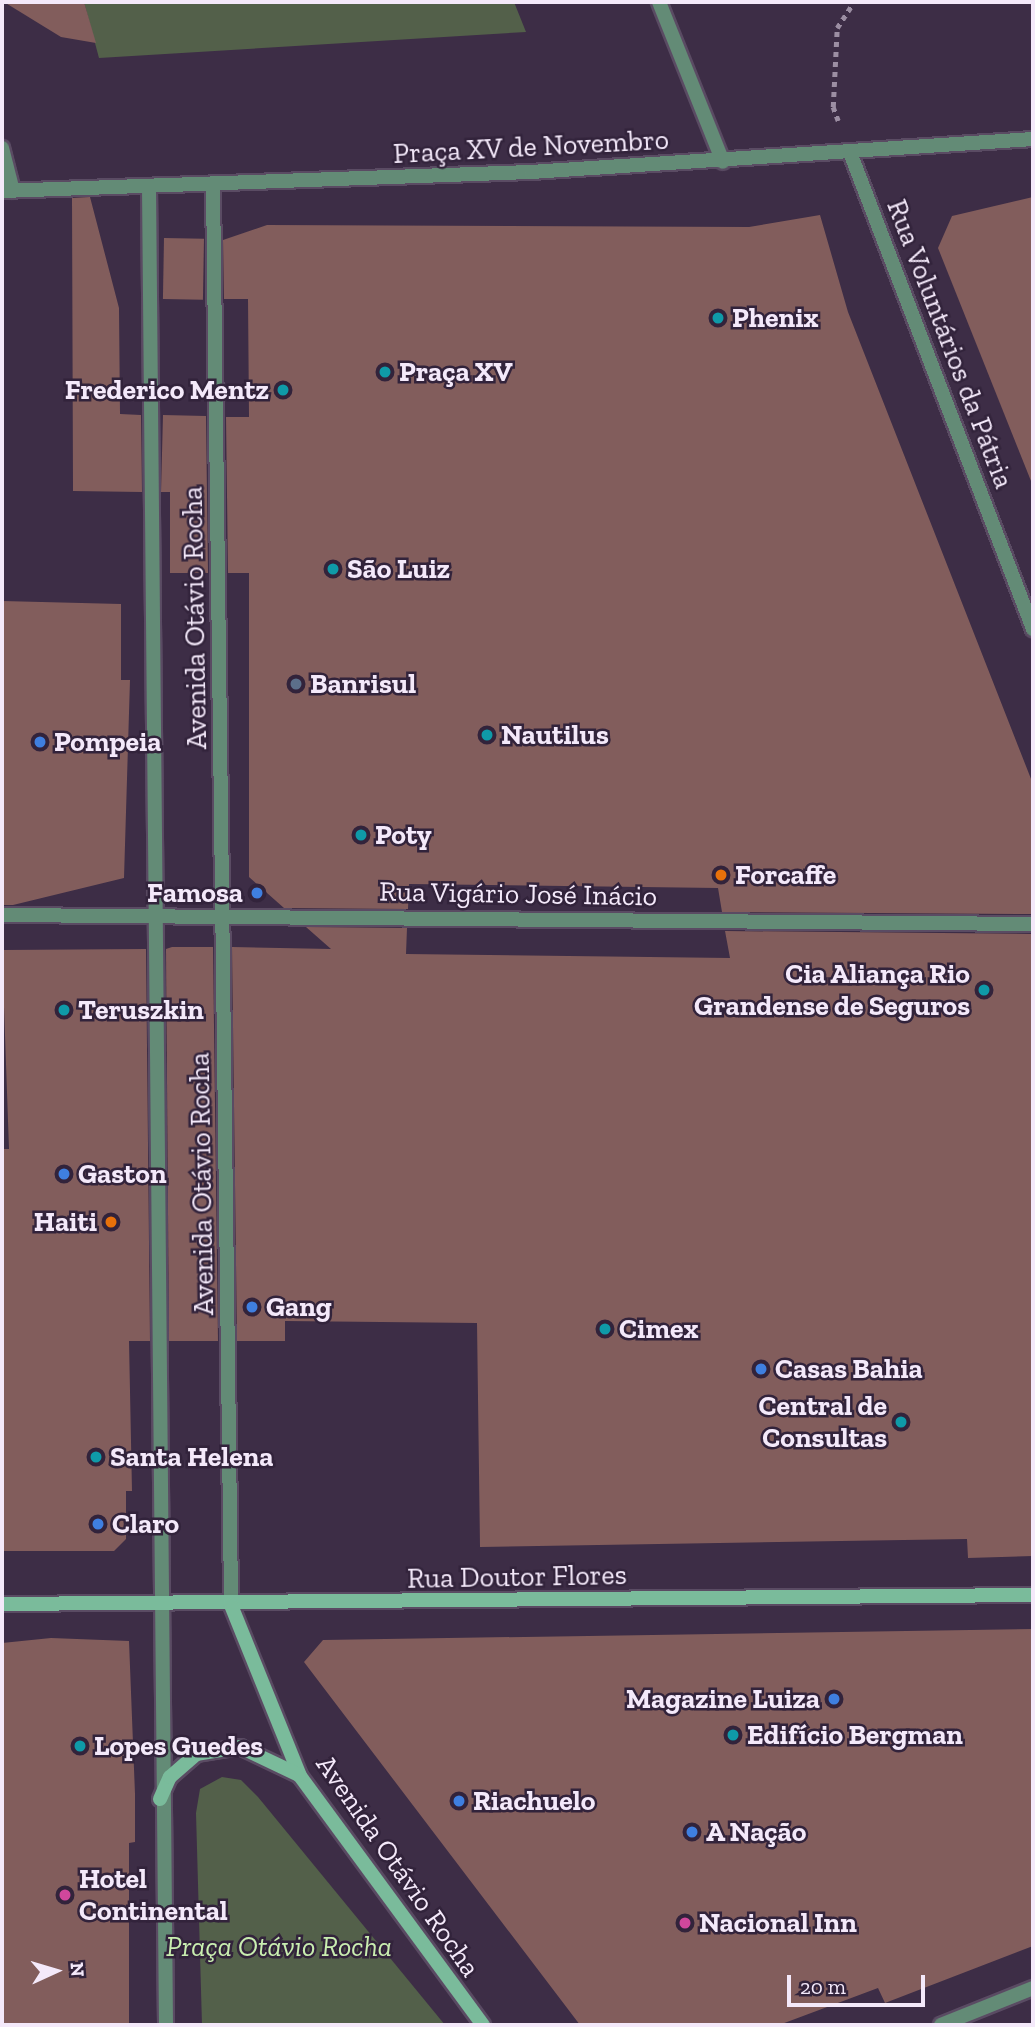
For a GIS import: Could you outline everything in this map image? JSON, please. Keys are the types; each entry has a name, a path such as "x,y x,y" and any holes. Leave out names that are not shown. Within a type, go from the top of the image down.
{"main road":[{"name":"Rua Doutor Flores","path":"2,1604 158,1606 1033,1595"},
{"name":"Avenida Otávio Rocha","path":"231,1605 300,1776 482,2025"},
{"path":"160,1799 170,1777 196,1754 240,1747 300,1776"}],"street":[{"path":"659,2 723,162"},
{"name":"Praça XV de Novembro","path":"7,191 213,186 723,162 851,155 1033,139"},
{"path":"2,148 7,191"},
{"name":"Rua Voluntários da Pátria","path":"851,155 1033,629"},
{"name":"Avenida Otávio Rocha","path":"213,186 231,1605"},
{"name":"Avenida Otávio Rocha","path":"149,187 159,915 158,1606"},
{"name":"Rua Vigário José Inácio","path":"2,915 1033,924"},
{"path":"158,1606 166,2025"},
{"path":"942,2025 1033,1988"}],"path":[{"path":"851,155 833,107 837,28 854,2"}],"green space":[{"path":"84,2 514,2 526,32 99,58"},
{"name":"Praça Otávio Rocha","path":"222,1777 241,1780 258,1797 445,2025 202,2025 196,1813 200,1789"}],"building":[{"path":"4,2 84,2 96,43 61,37"},
{"path":"90,197 119,308 120,414 141,415 142,492 73,491 72,198"},
{"path":"1033,197 1031,481 938,248 952,216"},
{"path":"820,215 848,312 1033,784 1033,914 722,912 718,888 409,884 408,909 284,908 249,877 249,573 228,573 226,417 249,417 248,299 224,299 223,240 267,225 749,227"},
{"path":"164,238 204,239 203,300 163,299"},
{"path":"163,415 206,416 208,573 170,573 170,492 161,492"},
{"path":"2,601 121,604 121,680 130,680 124,878 13,905 2,905"},
{"path":"306,927 407,928 406,954 730,958 725,931 1033,934 1033,1556 968,1558 967,1539 480,1547 477,1323 285,1321 285,1341 237,1341 232,947 331,949"},
{"path":"213,947 218,1341 169,1341 166,949"},
{"path":"146,949 150,1341 129,1341 132,1491 126,1491 126,1539 114,1551 2,1551 2,1149 9,1149 2,950"},
{"path":"1033,1629 1033,1946 885,2003 878,1988 779,2025 580,2025 304,1662 323,1640"},
{"path":"51,1638 129,1641 135,1842 129,1843 129,2025 2,2025 2,1643"}],"place":[{"name":"Phenix","path":"718,318"},
{"name":"Praça XV","path":"385,372"},
{"name":"Frederico Mentz","path":"283,390"},
{"name":"São Luiz","path":"333,569"},
{"name":"Banrisul","path":"296,684"},
{"name":"Nautilus","path":"487,735"},
{"name":"Pompeia","path":"40,742"},
{"name":"Poty","path":"361,835"},
{"name":"Forcaffe","path":"721,875"},
{"name":"Famosa","path":"257,893"},
{"name":"Cia Aliança Rio Grandense de Seguros","path":"984,990"},
{"name":"Teruszkin","path":"64,1010"},
{"name":"Gaston","path":"64,1174"},
{"name":"Haiti","path":"111,1222"},
{"name":"Gang","path":"252,1307"},
{"name":"Cimex","path":"605,1329"},
{"name":"Casas Bahia","path":"761,1369"},
{"name":"Central de Consultas","path":"901,1422"},
{"name":"Santa Helena","path":"96,1457"},
{"name":"Claro","path":"98,1524"},
{"name":"Magazine Luiza","path":"834,1699"},
{"name":"Edifício Bergman","path":"733,1735"},
{"name":"Lopes Guedes","path":"80,1746"},
{"name":"Riachuelo","path":"459,1801"},
{"name":"A Nação","path":"692,1832"},
{"name":"Hotel Continental","path":"65,1895"},
{"name":"Nacional Inn","path":"685,1923"}]}
